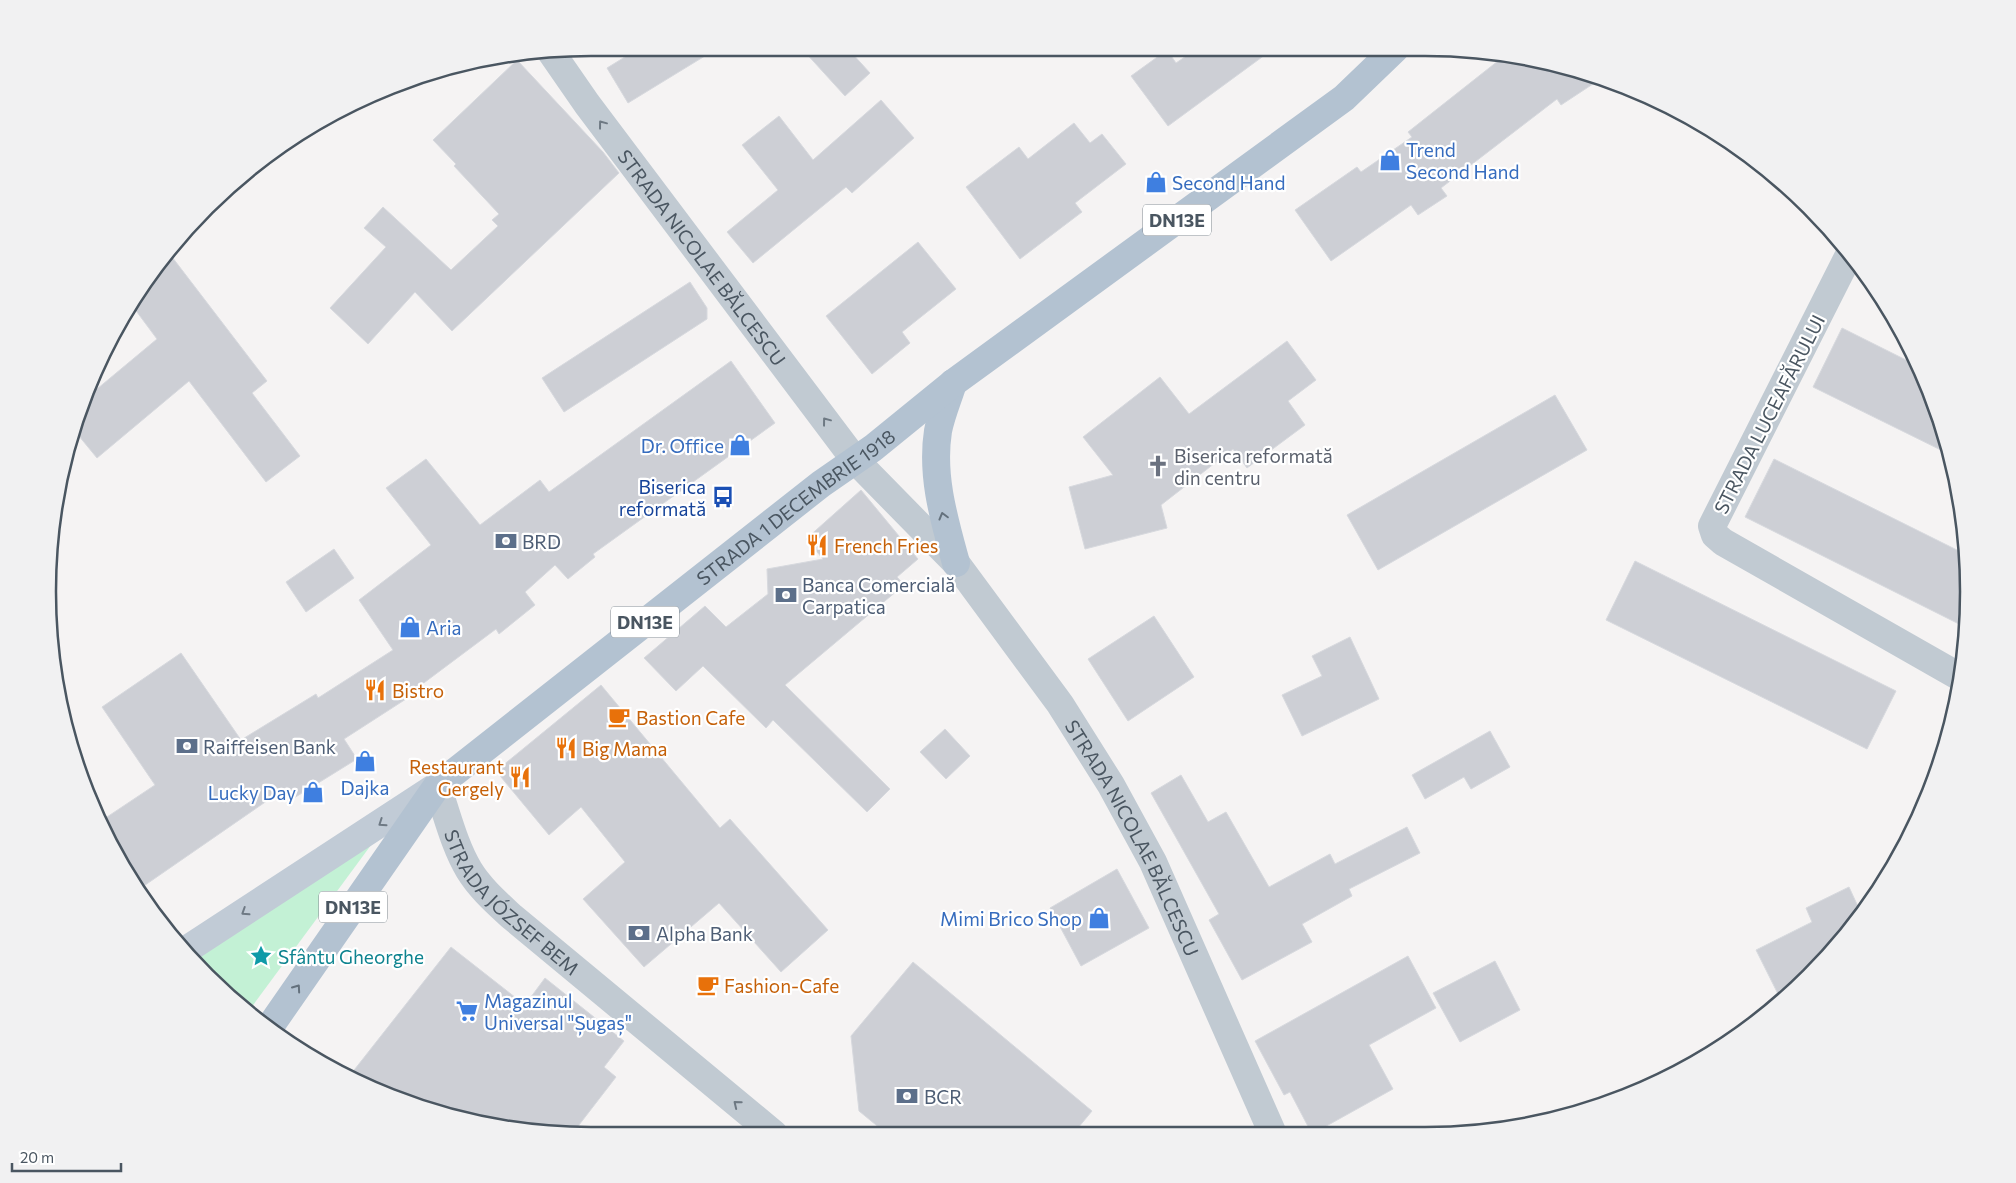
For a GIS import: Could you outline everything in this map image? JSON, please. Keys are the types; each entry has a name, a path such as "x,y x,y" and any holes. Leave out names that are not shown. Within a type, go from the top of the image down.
{"main road":[{"name":"STRADA 1 DECEMBRIE 1918","path":"191,947 437,786 820,484 873,448 953,384 1344,98 1387,56"},
{"path":"953,384 938,430 936,467 940,506 956,563"},
{"name":"DN13E","path":"273,1022 437,786"}],"street":[{"name":"STRADA NICOLAE BĂLCESCU","path":"555,57 587,104 856,460 956,563 1060,704 1111,785 1153,862 1270,1127"},
{"name":"STRADA LUCEAFĂRULUI","path":"1846,262 1712,526 1715,535 1723,542 1953,674"},
{"name":"STRADA JÓZSEF BEM","path":"437,786 469,869 485,892 758,1127"}],"green space":[{"path":"374,841 253,1005 200,956"}],"building":[{"path":"626,56 705,56 628,103 607,68"},
{"path":"809,56 855,56 870,73 845,96"},
{"path":"1159,56 1171,56 1176,63 1186,56 1263,56 1168,126 1131,76"},
{"path":"515,62 518,62 603,152 619,173 452,331 415,292 368,344 330,308 386,247 364,228 383,207 451,270 498,226 492,220 499,214 454,166 456,164 433,140"},
{"path":"1497,62 1563,74 1593,84 1561,105 1557,99 1441,188 1447,196 1418,215 1411,205 1331,261 1295,210 1357,167 1361,172 1412,137 1408,132"},
{"path":"881,100 914,138 852,193 846,187 753,263 727,232 778,190 742,145 779,116 813,160"},
{"path":"1074,123 1090,143 1102,134 1126,164 1075,203 1082,212 1020,259 966,187 1019,147 1028,159"},
{"path":"918,242 956,289 902,332 910,343 872,374 826,316"},
{"path":"173,258 267,381 252,393 300,456 266,482 189,381 97,458 79,436 96,390 157,339 136,311 146,294"},
{"path":"690,282 707,308 707,319 564,412 542,378"},
{"path":"1842,328 1908,361 1919,387 1941,450 1813,387"},
{"name":"Biserica reformată din centru","path":"1287,341 1316,380 1288,401 1305,425 1247,468 1233,449 1161,505 1167,528 1085,549 1069,487 1113,475 1083,437 1160,377 1189,414"},
{"path":"731,361 775,423 593,554 595,557 568,579 555,565 525,592 535,605 499,634 496,629 405,697 406,699 344,739 357,759 294,798 287,787 144,886 106,817 155,785 102,707 181,653 241,740 316,694 318,698 393,650 359,600 431,545 386,488 426,459 480,525 540,480 549,492"},
{"path":"1555,395 1587,450 1378,570 1347,515"},
{"path":"1774,459 1958,551 1959,624 1745,517"},
{"path":"861,490 918,559 897,577 904,585 785,685 890,789 867,812 773,720 766,728 703,666 676,691 644,658 705,606 726,627 768,594 767,569 823,559 806,539"},
{"path":"334,549 354,578 306,612 286,582"},
{"path":"1635,561 1896,691 1867,749 1606,620"},
{"path":"1154,616 1194,677 1128,721 1088,659"},
{"path":"1350,637 1379,699 1302,736 1282,695 1322,676 1312,656"},
{"path":"601,685 720,828 730,819 828,930 781,972 719,903 644,967 583,899 625,862 581,807 549,835 496,771"},
{"path":"945,729 970,756 946,779 920,752"},
{"path":"1490,731 1510,767 1471,789 1464,777 1425,799 1412,775"},
{"path":"1181,775 1208,822 1226,812 1269,887 1330,854 1335,864 1407,827 1420,853 1349,889 1352,896 1302,924 1312,942 1242,980 1209,920 1219,914 1151,793"},
{"name":"Mimi Brico Shop","path":"1117,869 1149,928 1081,966 1050,908"},
{"path":"1849,887 1858,906 1827,944 1778,993 1756,950 1812,922 1806,908"},
{"name":"Magazinul Universal \"Șugaș\"","path":"451,947 525,1005 545,978 624,1041 604,1067 616,1077 578,1127 522,1122 453,1109 387,1086 353,1071"},
{"path":"1408,956 1436,1008 1369,1045 1393,1089 1325,1127 1308,1127 1290,1092 1284,1095 1255,1041"},
{"path":"1495,961 1520,1010 1460,1042 1433,993"},
{"path":"913,962 1092,1111 1079,1127 878,1127 859,1111 851,1036"}],"place":[{"name":"Trend Second Hand","path":"1390,160"},
{"name":"Second Hand","path":"1156,182"},
{"name":"Dr. Office","path":"740,445"},
{"name":"Biserica reformată din centru","path":"1158,466"},
{"name":"Biserica reformată","path":"723,497"},
{"name":"BRD","path":"506,541"},
{"name":"French Fries","path":"817,545"},
{"name":"Banca Comercială Carpatica","path":"786,595"},
{"name":"Aria","path":"410,627"},
{"name":"Bistro","path":"375,690"},
{"name":"Bastion Cafe","path":"619,717"},
{"name":"Raiffeisen Bank","path":"187,746"},
{"name":"Big Mama","path":"566,748"},
{"name":"Dajka","path":"365,761"},
{"name":"Restaurant Gergely","path":"520,777"},
{"name":"Lucky Day","path":"313,792"},
{"name":"Mimi Brico Shop","path":"1099,918"},
{"name":"Alpha Bank","path":"639,933"},
{"name":"Sfântu Gheorghe","path":"261,956"},
{"name":"Fashion-Cafe","path":"708,985"},
{"name":"Magazinul Universal \"Șugaș\"","path":"467,1011"},
{"name":"BCR","path":"907,1096"}]}
